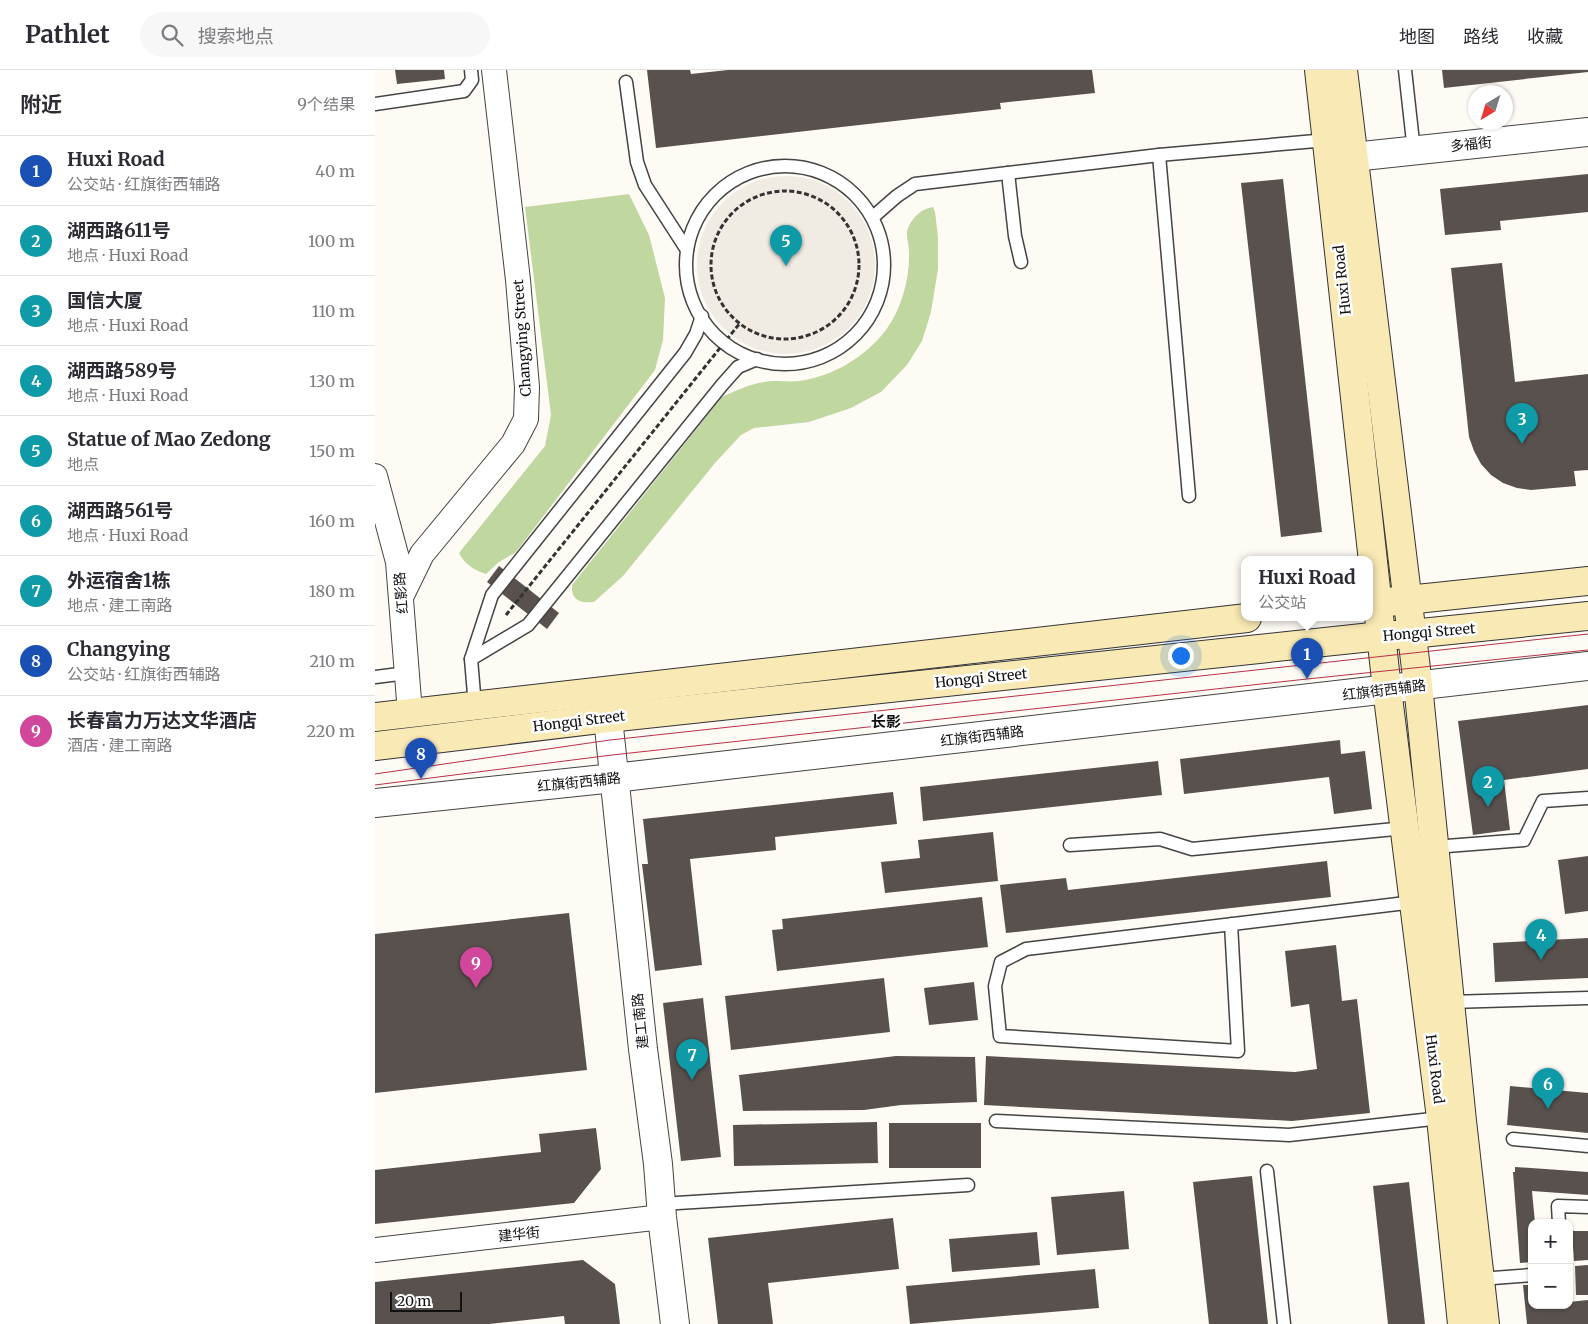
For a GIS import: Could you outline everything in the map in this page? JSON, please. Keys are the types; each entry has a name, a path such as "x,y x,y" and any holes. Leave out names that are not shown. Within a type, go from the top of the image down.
{"main road":[{"name":"Huxi Road","path":"1319,70 1369,556"},
{"name":"Huxi Road","path":"1343,70 1417,685 1485,1324"},
{"path":"1374,603 1588,581"},
{"name":"Huxi Road","path":"1374,603 1381,636 1441,1118 1462,1324"},
{"name":"Hongqi Street","path":"375,746 608,718 1381,636 1588,616"},
{"name":"Hongqi Street","path":"375,717 1241,619"}],"street":[{"name":"Changying Street","path":"401,597 423,554 513,444 526,419 527,387 521,309 494,70"},
{"name":"多福街","path":"1353,157 1588,132"},
{"name":"红影路","path":"375,476 399,562 410,713"},
{"name":"红旗街西辅路","path":"375,803 614,778 1588,666"},
{"name":"建工南路","path":"608,718 642,1040 658,1164 675,1324"},
{"name":"建华街","path":"375,1250 662,1211"}],"lane":[{"path":"375,104 464,91 472,80 471,70"},
{"path":"1405,70 1414,151"},
{"path":"626,82 637,162 645,186 687,250"},
{"path":"873,218 897,196 915,184 1159,155 1327,140"},
{"path":"1159,155 1189,496"},
{"path":"774,166 797,166 820,172 841,183 859,198 873,218 881,239 885,262 883,286 875,308 863,327 848,342 829,354 808,361 786,364 764,362 743,354 724,343 709,328 698,311 690,292 686,271 687,250 692,230 701,212 714,195 731,182 751,172 774,166"},
{"path":"1008,173 1015,236 1021,262"},
{"path":"475,706 471,659 492,595 685,353 696,334 702,316"},
{"path":"471,659 528,625 722,385 738,367 757,359"},
{"path":"375,677 407,673"},
{"path":"1434,847 1524,840 1543,801 1588,798"},
{"path":"1070,845 1160,839 1192,848 1405,828"},
{"path":"1231,924 1238,1051 1000,1036 995,986 1001,962 1026,949 1231,924 1414,902"},
{"path":"1450,1002 1588,998"},
{"path":"996,1122 1289,1135 1441,1118"},
{"path":"1513,1139 1588,1146"},
{"path":"1267,1171 1284,1324"},
{"path":"662,1211 968,1186"},
{"path":"1559,1219 1558,1206 1588,1207"},
{"path":"1480,1279 1528,1275"}],"path":[{"path":"777,191 811,196 827,204 840,215 850,229 857,246 858,280 852,297 844,311 818,331 786,339 754,332 740,323 720,300 712,270 712,254 716,239 723,225 744,204 760,195 777,191"},
{"path":"502,620 740,323"}],"green space":[{"path":"629,194 649,235 665,298 663,340 655,370 516,552 499,562 486,574 467,564 459,553 545,446 551,415 525,207"},
{"path":"933,207 938,237 938,269 931,312 922,341 907,365 881,392 851,408 809,422 754,428 741,435 715,463 623,576 594,602 585,602 575,598 572,585 722,397 753,384 773,381 799,381 824,375 848,364 878,340 892,321 904,292 909,261 908,228 918,214"}],"shaded area":[{"path":"777,176 795,176 820,183 835,191 849,202 860,216 868,231 875,256 875,274 868,299 860,314 849,328 835,339 812,350 795,354 777,354 760,350 744,343 730,334 717,321 701,291 697,274 697,256 701,239 708,223 717,209 730,196 760,180"}],"building":[{"path":"395,70 444,70 445,79 397,84"},
{"path":"647,70 690,70 691,74 728,70 1092,70 1095,93 1000,103 1001,109 656,148"},
{"path":"1442,70 1588,70 1588,72 1444,88"},
{"path":"1588,174 1588,212 1500,221 1501,230 1445,235 1440,189"},
{"path":"1283,179 1322,532 1281,537 1241,183"},
{"path":"1502,263 1515,382 1588,374 1588,470 1574,471 1576,486 1531,490 1503,483 1491,475 1481,464 1469,437 1451,268"},
{"path":"499,566 559,613 547,629 487,582"},
{"path":"1588,705 1588,769 1504,780 1510,830 1473,835 1458,721"},
{"path":"1340,740 1341,754 1365,751 1372,809 1334,814 1329,777 1184,794 1180,759"},
{"path":"1158,761 1162,795 923,821 920,787"},
{"path":"893,792 897,824 775,837 776,850 690,859 702,965 655,971 642,864 648,864 643,819"},
{"path":"993,832 998,881 885,893 881,862 920,858 918,840"},
{"path":"1588,856 1588,911 1565,914 1558,860"},
{"path":"1327,861 1331,897 1006,933 1000,885 1066,878 1068,890"},
{"path":"982,897 988,947 777,971 772,930 783,929 782,919"},
{"path":"569,913 587,1070 375,1093 375,934"},
{"path":"1588,938 1588,978 1495,982 1493,943"},
{"path":"1336,945 1342,1001 1357,999 1370,1113 1292,1121 984,1105 986,1056 1295,1072 1317,1069 1309,1004 1291,1007 1285,951"},
{"path":"884,978 890,1032 731,1050 725,996"},
{"path":"974,982 978,1020 929,1025 924,988"},
{"path":"703,998 721,1157 681,1161 663,1003"},
{"path":"896,1056 975,1057 977,1102 901,1105 864,1110 743,1111 739,1075"},
{"path":"1510,1086 1588,1093 1588,1133 1507,1125"},
{"path":"877,1122 878,1163 734,1166 733,1125"},
{"path":"889,1123 981,1123 981,1168 889,1168"},
{"path":"596,1128 601,1169 574,1203 375,1224 375,1170 541,1152 539,1134"},
{"path":"1515,1167 1588,1172 1588,1195 1532,1191 1535,1219 1528,1219 1528,1262 1520,1263 1513,1172 1515,1172"},
{"path":"1252,1176 1268,1324 1209,1324 1193,1182"},
{"path":"1409,1182 1425,1324 1388,1324 1373,1186"},
{"path":"1124,1191 1129,1249 1057,1255 1051,1197"},
{"path":"893,1218 899,1269 768,1283 773,1324 718,1324 708,1238"},
{"path":"1573,1231 1588,1231 1588,1260 1574,1261"},
{"path":"1037,1232 1040,1265 952,1272 949,1239"},
{"path":"583,1260 615,1284 620,1324 565,1324 564,1316 489,1324 375,1324 375,1282"},
{"path":"1588,1265 1588,1295 1576,1295 1575,1266"},
{"path":"1095,1269 1099,1308 910,1324 906,1286"},
{"path":"1523,1285 1528,1285 1528,1309 1573,1309 1573,1302 1588,1300 1588,1324 1527,1324"}],"tram line":[{"path":"375,774 610,740 1588,634"},
{"path":"375,785 612,755 1588,650"}],"place":[{"name":"Statue of Mao Zedong","path":"786,266"},
{"name":"国信大厦","path":"1522,444"},
{"name":"Huxi Road","path":"1307,679"},
{"name":"Changying","path":"421,779"},
{"name":"湖西路611号","path":"1488,807"},
{"name":"湖西路589号","path":"1541,960"},
{"name":"长春富力万达文华酒店","path":"476,988"},
{"name":"外运宿舍1栋","path":"692,1080"},
{"name":"湖西路561号","path":"1548,1109"}],"district":[{"name":"长影","path":"886,721"}]}
